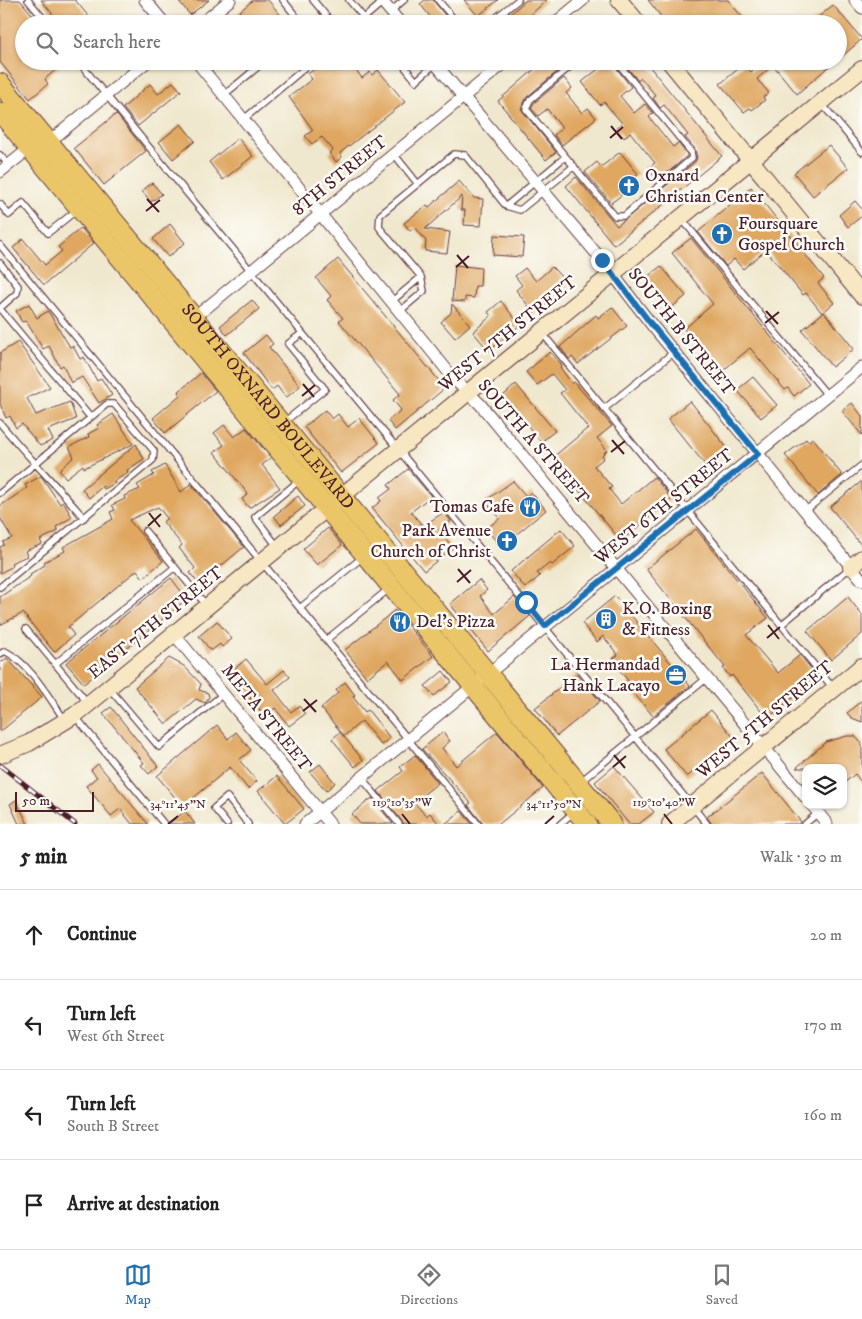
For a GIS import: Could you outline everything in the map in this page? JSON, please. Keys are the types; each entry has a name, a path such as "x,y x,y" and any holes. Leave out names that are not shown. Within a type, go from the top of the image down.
{"main road":[{"name":"SOUTH OXNARD BOULEVARD","path":"0,83 282,424 365,555 581,818"},
{"name":"SOUTH OXNARD BOULEVARD","path":"0,112 302,478 333,502 488,673 612,824"},
{"path":"30,148 49,142"}],"street":[{"path":"146,0 158,15"},
{"path":"211,15 230,0"},
{"path":"565,15 583,0"},
{"path":"619,0 631,15"},
{"path":"856,0 862,8"},
{"path":"385,4 394,15"},
{"name":"WEST 7TH STREET","path":"333,502 397,448 613,275 862,68"},
{"path":"49,142 137,70"},
{"name":"SOUTH A STREET","path":"204,70 399,312 467,392 480,404 802,793"},
{"name":"SOUTH B STREET","path":"440,70 613,275 805,511 856,563 862,580"},
{"name":"8TH STREET","path":"194,318 497,70"},
{"path":"676,70 862,296"},
{"path":"4,169 30,148"},
{"name":"WEST 6TH STREET","path":"305,824 862,367"},
{"name":"EAST 7TH STREET","path":"0,755 29,743 70,718 208,607 333,502"},
{"name":"META STREET","path":"174,634 330,824"},
{"name":"WEST 5TH STREET","path":"670,824 833,688 861,668"},
{"path":"815,809 827,824"}],"lane":[{"path":"28,0 40,15"},
{"path":"283,0 295,15"},
{"path":"313,0 326,15"},
{"path":"349,0 362,15"},
{"path":"368,15 385,4 404,0"},
{"path":"438,0 450,15"},
{"path":"499,15 518,0"},
{"path":"85,70 301,334 545,626 707,824"},
{"path":"224,94 254,70"},
{"path":"244,119 302,70"},
{"path":"407,70 416,81 427,70"},
{"path":"566,70 530,100 526,109 615,216 624,216 692,158 691,152 623,70"},
{"path":"821,102 862,152"},
{"path":"394,154 418,184"},
{"path":"399,312 424,291 421,277 379,226 380,215 454,154 465,156 506,206 520,210 574,166"},
{"path":"0,156 4,169"},
{"path":"506,206 565,156"},
{"path":"0,204 9,215 23,203 48,233 79,207"},
{"path":"681,218 828,396"},
{"path":"0,245 478,824"},
{"path":"0,263 18,286 17,293 0,308 90,418"},
{"path":"391,302 421,277"},
{"path":"542,332 833,688"},
{"path":"282,424 325,389 288,344 301,334"},
{"path":"604,409 674,352"},
{"path":"0,493 107,404 114,404 154,450 153,460 0,587"},
{"path":"0,423 34,464 46,472 84,518"},
{"path":"805,511 862,465"},
{"path":"279,548 255,518 302,478"},
{"path":"145,531 208,607"},
{"path":"300,608 365,555"},
{"path":"781,625 856,563"},
{"path":"55,664 175,567"},
{"path":"326,640 392,586"},
{"path":"26,629 88,704"},
{"path":"0,654 5,651 14,656 164,824"},
{"path":"578,783 707,678"},
{"path":"108,688 159,747 223,694"},
{"path":"361,777 399,824"},
{"path":"227,824 214,808 227,797 248,824"},
{"path":"805,824 815,809"},
{"path":"560,824 581,818"}],"building":[{"path":"0,0 20,0 32,15 15,15 15,70 56,70 45,79 48,84 30,99 0,62"},
{"path":"41,0 75,0 88,15 54,15"},
{"path":"178,0 209,0 190,15"},
{"path":"253,0 268,0 280,15 236,15"},
{"path":"425,0 433,0 445,15 429,15 420,4"},
{"path":"464,0 498,0 479,15"},
{"path":"526,0 547,0 530,15 509,15"},
{"path":"648,0 728,0 740,15 660,15"},
{"path":"833,5 842,15 821,15"},
{"path":"847,21 862,39 847,52"},
{"path":"313,70 356,70 362,78 370,72 372,75 378,70 405,102 340,153 342,157 336,162 329,153 333,150 322,137 312,144 305,136 313,130 289,97 312,79 308,74"},
{"path":"534,70 557,70 527,97 521,109 556,152 546,160 498,101"},
{"path":"597,70 618,70 631,87 620,96 634,113 645,104 653,113 649,117 673,147 678,143 687,156 658,181 648,168 655,163 630,132 624,138 616,128 622,123 604,102 600,105 582,82"},
{"path":"629,70 652,70 722,156 614,245 566,186 576,177 617,226 695,162 697,158 695,149 685,137 688,135 664,105 660,108 653,98 656,96 641,78 638,81"},
{"path":"737,70 749,70 751,72 754,70 767,70 757,79 769,93 763,97 765,100 752,110 750,108 744,112 720,84"},
{"path":"777,70 825,70 797,94"},
{"path":"564,78 572,88 566,93 582,113 588,108 596,118 562,145 554,135 562,128 547,109 538,116 531,108 534,103"},
{"path":"173,82 181,91 138,126 123,108 150,84 158,94"},
{"path":"116,114 146,151 104,185 74,148"},
{"path":"181,124 195,141 173,159 159,142"},
{"path":"238,138 253,156 223,180 209,162"},
{"path":"829,145 848,168 813,196 794,173"},
{"path":"620,152 638,174 619,189 623,194 611,203 585,172 597,162 601,167"},
{"path":"459,181 474,198 483,199 481,226 464,225 465,210 461,210 462,196 425,229 450,232 447,253 425,251 426,241 415,227 410,231 404,223 427,205 429,207"},
{"path":"152,183 162,194 151,202 142,191"},
{"path":"751,187 824,278 818,283 834,303 822,313 806,293 803,295 766,250 743,269 734,259 726,266 698,232"},
{"path":"855,201 862,209 862,216 848,227 839,215"},
{"path":"170,224 185,243 168,257 153,239"},
{"path":"81,228 94,243 44,285 13,248 23,239 45,265 62,251 58,247"},
{"path":"494,235 524,237 522,257 493,255"},
{"path":"691,238 809,384 794,396 788,388 785,390 750,348 721,372 684,329 713,304 672,253"},
{"path":"338,259 445,388 395,430 388,421 401,410 393,400 400,394 339,321 343,318 327,300 331,296 316,278"},
{"path":"455,265 481,268 480,286 475,286 474,298 465,297 465,302 452,301"},
{"path":"661,266 686,296 671,308 646,278"},
{"path":"552,267 569,285 534,313 516,290 522,285 515,276 525,268 536,281"},
{"path":"252,300 259,309 227,335 220,326"},
{"path":"501,301 520,325 489,351 473,332 491,316 488,312"},
{"path":"29,304 37,318 48,311 70,347 73,346 80,359 84,357 97,381 101,378 112,395 99,403 82,377 71,383 63,365 60,367 49,346 43,349 26,321 22,322 16,311"},
{"path":"452,304 470,325 455,338 441,322 451,313"},
{"path":"612,307 627,326 578,364 572,357 569,359 560,347 596,315 598,318"},
{"path":"824,312 854,349 832,367 802,330"},
{"path":"266,335 273,344 269,347 300,386 286,398 277,386 272,390 244,353"},
{"path":"18,342 50,387 27,398 36,415 70,402 76,419 48,430 53,440 40,446 22,424 16,428 10,416 6,418 0,404 0,353"},
{"path":"550,352 562,365 560,367 572,384 574,382 612,426 597,438 607,450 602,455 604,458 594,466 612,487 609,489 621,504 654,477 672,499 621,541 552,458 588,428 560,393 565,390 552,374 537,385 526,372"},
{"path":"201,373 216,391 165,433 153,418 180,395 178,392"},
{"path":"753,377 777,405 761,418 737,390"},
{"path":"516,384 555,431 541,442 503,396"},
{"path":"690,401 728,449 707,467 668,419"},
{"path":"852,403 862,416 862,435 842,411"},
{"path":"325,410 332,419 338,414 348,427 359,418 379,443 341,473 304,427"},
{"path":"113,414 133,444 84,468 83,465 66,478 59,470 74,457 69,447 89,437 88,434 99,428 97,425"},
{"path":"224,425 234,437 246,428 271,458 262,465 280,488 249,508 242,499 248,494 214,452 224,445 214,433"},
{"path":"813,438 842,475 818,495 785,455 806,439 808,442"},
{"path":"136,444 144,459 127,470 128,473 114,481 115,483 104,489 103,486 89,498 82,489"},
{"path":"165,465 181,492 191,484 244,547 199,584 190,573 195,568 179,548 182,545 163,522 167,518 158,507 129,520 163,561 143,578 137,570 68,627 74,635 54,652 23,613 0,625 0,597 45,565 44,562 65,551 63,547 113,519 110,512 115,510 112,505 125,499 124,496 140,489 137,485 154,475 152,472"},
{"path":"408,469 431,496 411,512 423,526 444,512 451,521 439,530 453,548 424,571 372,508 381,501 379,498 391,489 388,485"},
{"path":"41,476 60,504 63,502 72,517 56,527 58,531 40,540 42,544 25,551 27,556 11,563 13,566 0,573 0,547 4,545 3,542 12,538 0,518 0,506 27,488 25,485"},
{"path":"513,481 526,496 531,492 546,510 501,547 486,529 500,518 485,501"},
{"path":"862,481 862,546 830,507"},
{"path":"298,496 305,506 281,525 274,516"},
{"path":"328,528 342,545 317,565 303,549"},
{"path":"561,529 575,546 552,565 550,563 537,573 540,576 525,588 511,571"},
{"path":"696,529 768,618 746,635 778,673 800,655 818,677 770,716 765,716 732,675 730,677 723,668 725,667 646,569"},
{"path":"171,578 187,599 84,684 66,663"},
{"path":"479,580 487,590 480,596 494,614 514,597 530,616 488,651 450,604"},
{"path":"615,596 690,686 653,716 627,685 630,683 611,660 618,655 603,636 597,642 582,623"},
{"path":"848,597 862,615 862,634 831,660 807,631"},
{"path":"395,610 433,656 403,680 388,661 367,678 345,650"},
{"path":"217,621 232,639 222,647 220,644 211,651 199,636"},
{"path":"7,658 42,697 0,732 0,663"},
{"path":"169,658 184,666 201,684 199,690 208,693 209,697 205,703 196,699 166,724 135,687"},
{"path":"246,659 267,684 284,670 290,677 274,690 291,712 299,706 305,714 289,726 275,708 265,716 250,698 253,695 232,671"},
{"path":"443,671 452,682 434,696 425,686"},
{"path":"577,674 600,701 557,736 535,708"},
{"path":"345,682 355,695 353,697 365,712 368,710 390,738 381,745 362,721 344,736 321,708 338,693 336,690"},
{"path":"862,700 862,722 852,718 847,713"},
{"path":"111,707 158,766 149,774 141,765 144,763 103,713"},
{"path":"711,710 734,738 687,777 664,749"},
{"path":"217,725 228,739 236,732 251,750 239,760 257,781 248,789 230,767 183,807 157,776"},
{"path":"340,732 363,760 355,767 332,739"},
{"path":"443,732 450,741 442,748 456,766 497,732 543,788 499,824 483,824 468,805 471,803 422,749"},
{"path":"847,736 855,736 862,744 862,783 855,774 847,781 847,764 802,764 802,768 796,768 826,742"},
{"path":"415,755 438,783 414,802 426,816 430,813 439,824 404,824 378,791 403,771 400,767"},
{"path":"98,764 148,824 132,824 120,809 111,816 86,786 97,777 91,770"},
{"path":"320,764 335,783 326,791 310,772"},
{"path":"614,766 654,812 639,824 629,824 595,782"},
{"path":"762,773 801,822 800,824 712,824 707,817"},
{"path":"277,776 304,809 285,824 258,791"},
{"path":"372,798 393,824 360,824 352,814"},
{"path":"16,800 28,824 19,824 10,804"},
{"path":"185,811 195,824 169,824"},
{"path":"461,811 472,824 445,824"}],"railway":[{"path":"0,765 75,824"}],"place":[{"name":"Oxnard Christian Center","path":"629,186"},
{"name":"Foursquare Gospel Church","path":"722,234"},
{"name":"Tomas Cafe","path":"530,507"},
{"name":"Park Avenue Church of Christ","path":"507,541"},
{"name":"K.O. Boxing & Fitness","path":"606,619"},
{"name":"Del's Pizza","path":"400,622"},
{"name":"La Hermandad Hank Lacayo","path":"676,675"}],"route":[{"path":"526,602 545,626 758,454 651,324 602,260"}]}
